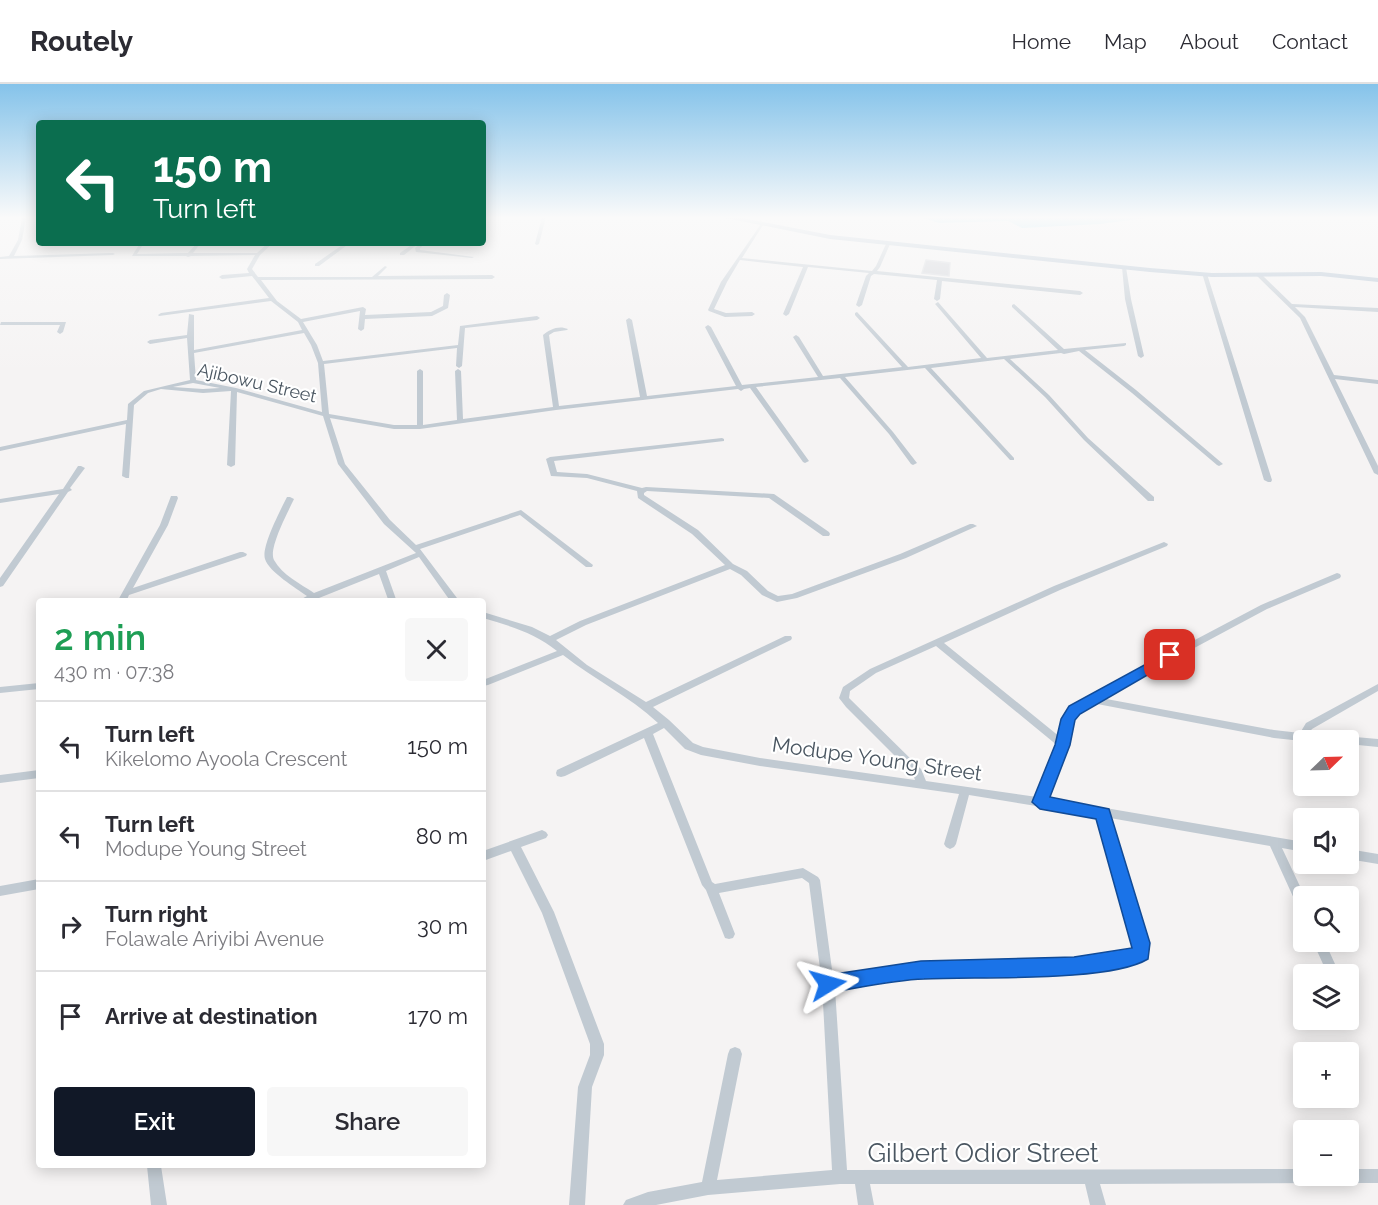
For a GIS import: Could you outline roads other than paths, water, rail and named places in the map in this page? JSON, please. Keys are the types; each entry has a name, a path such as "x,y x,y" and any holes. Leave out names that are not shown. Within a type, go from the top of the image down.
{"main road":[{"path":"1150,269 1204,274 1321,274 1378,278"},
{"path":"1172,269 1219,272 1305,270 1378,278"}],"street":[{"path":"249,269 272,299 300,321 306,331 321,363 326,415 346,471 387,522 419,551 453,598"},
{"path":"373,278 382,269"},
{"path":"733,269 724,282 711,311 725,315 752,314"},
{"path":"786,314 805,269"},
{"path":"832,269 1080,293"},
{"path":"860,305 869,276 875,269"},
{"path":"1124,269 1128,299 1142,356"},
{"path":"1204,274 1268,480"},
{"path":"1258,274 1293,305 1302,317 1378,473"},
{"path":"222,277 492,277"},
{"path":"940,279 937,302 986,360"},
{"path":"364,316 436,313 446,306 447,295"},
{"path":"161,315 272,299"},
{"path":"1293,305 1378,310"},
{"path":"1014,306 1064,352"},
{"path":"300,321 362,309 364,316 361,329"},
{"path":"858,314 907,369"},
{"path":"191,315 193,381"},
{"path":"460,421 459,368 462,327 537,318"},
{"path":"629,320 644,399"},
{"path":"1,324 64,323 60,332"},
{"path":"708,327 741,389"},
{"path":"556,408 546,335 552,330 565,329"},
{"path":"191,352 306,331"},
{"path":"150,342 190,336"},
{"path":"796,337 822,379"},
{"name":"Ajibowu Street","path":"130,421 131,404 138,397 159,388 193,381 234,389 326,415 394,427 420,427 556,408 753,388 1125,344"},
{"path":"321,363 460,346"},
{"path":"1081,350 1127,383 1161,416 1219,464"},
{"path":"1006,358 1047,396 1086,439 1151,499"},
{"path":"927,367 1012,459"},
{"path":"420,371 420,427"},
{"path":"842,376 891,433 913,463"},
{"path":"1331,377 1378,382"},
{"path":"159,388 203,391 234,389 231,465"},
{"path":"753,388 806,461"},
{"path":"302,408 325,400"},
{"path":"1,450 130,421 126,476"},
{"path":"722,440 550,459 554,474 587,476 642,490 771,496 826,534"},
{"path":"0,584 68,490 81,468"},
{"path":"0,501 68,490"},
{"path":"642,490 640,496 695,532 730,566 748,576 770,597 781,599 903,556 973,526"},
{"path":"123,598 164,525 174,498"},
{"path":"290,499 272,541 269,559 281,574 312,596"},
{"path":"308,598 381,570 419,551 521,512 589,565"},
{"path":"922,784 917,772 849,705 844,694 856,681 1057,588 1164,544"},
{"path":"126,593 243,554"},
{"path":"550,640 584,623 730,566"},
{"path":"381,570 392,598"},
{"path":"1040,802 1063,745 1068,719 1090,699 1264,607 1337,576"},
{"name":"Modupe Young Street","path":"486,616 529,629 550,640 646,706 689,746 701,751 760,762 965,790 1293,845"},
{"path":"646,706 788,638"},
{"path":"937,642 1063,745"},
{"path":"486,682 565,651"},
{"path":"0,690 36,686"},
{"path":"1307,730 1318,720 1378,687"},
{"path":"1090,699 1193,721 1293,736"},
{"path":"561,773 666,723"},
{"path":"647,732 701,871 711,888 729,934"},
{"path":"1359,742 1378,743"},
{"path":"0,779 36,774"},
{"path":"950,844 965,790"},
{"path":"828,984 921,970 1074,966 1138,956 1142,950 1141,943 1103,814"},
{"path":"486,855 542,835"},
{"path":"1274,842 1294,886"},
{"path":"514,845 548,912 597,1044 597,1055 585,1087 577,1205"},
{"path":"1359,856 1378,859"},
{"path":"711,888 803,873 810,876 815,884 828,984 840,1177"},
{"path":"0,891 36,885"},
{"path":"708,1188 735,1054"},
{"path":"154,1168 159,1205"},
{"path":"861,1176 866,1205"},
{"name":"Gilbert Odior Street","path":"632,1205 708,1188 861,1176 1091,1178 1293,1176"},
{"path":"1359,1176 1378,1176"},
{"path":"1091,1178 1098,1205"}]}
